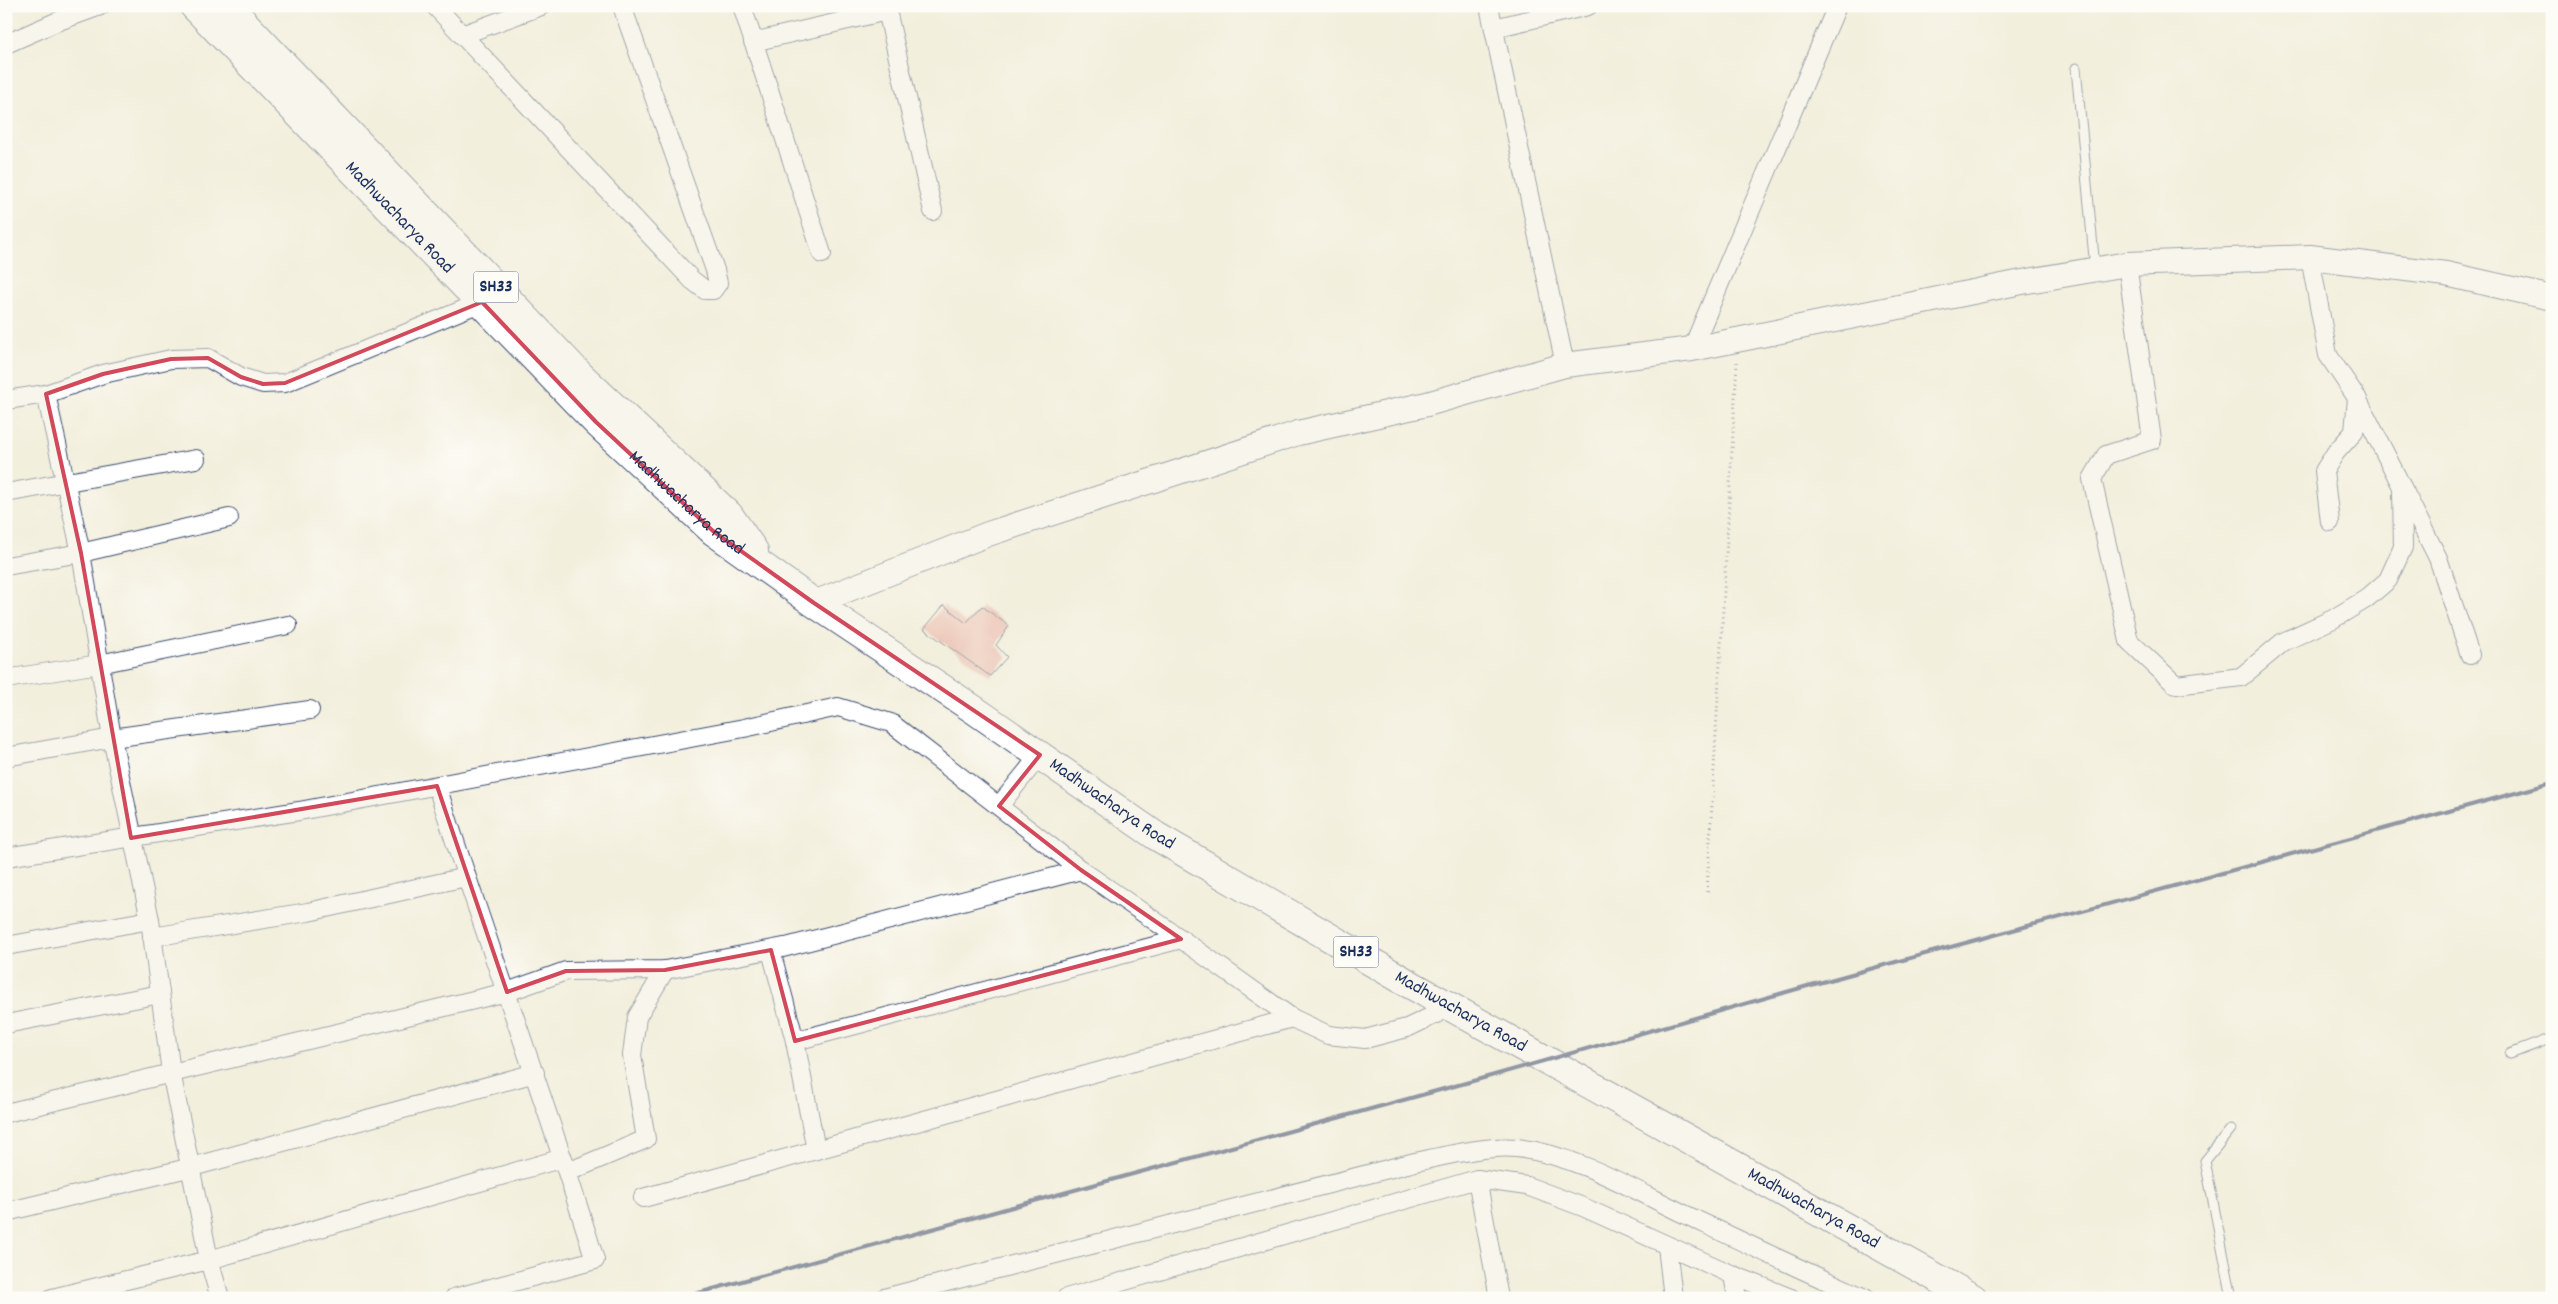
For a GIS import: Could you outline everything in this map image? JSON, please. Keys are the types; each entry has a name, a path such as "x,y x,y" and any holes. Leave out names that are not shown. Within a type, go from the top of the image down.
{"main road":[{"name":"Madhwacharya Road","path":"194,6 604,429 713,531 814,603 1040,755 1156,836 1451,1007 1972,1298"},
{"name":"Madhwacharya Road","path":"228,6 581,376 729,515 764,566"}],"street":[{"path":"6,44 56,22 100,6"},
{"path":"435,6 692,280 704,290 713,290 718,283 715,270 622,6"},
{"path":"462,35 541,6"},
{"path":"742,6 822,254"},
{"path":"1489,6 1565,364"},
{"path":"1494,28 1588,6"},
{"path":"1692,349 1837,6"},
{"path":"753,42 886,8 934,211"},
{"path":"814,603 988,534 1298,432 1427,404 1565,364 1692,349 2022,282 2096,271 2127,264 2310,257 2446,274 2552,298"},
{"path":"2310,257 2328,355 2357,398 2402,491 2438,558 2470,656"},
{"path":"2127,264 2152,440 2106,455 2092,479 2129,641 2176,686 2241,677 2283,642 2333,619 2366,599 2388,580 2403,547 2402,491"},
{"path":"6,400 46,394 103,374 171,359 208,358 241,377 263,384 285,383 482,302"},
{"path":"46,394 81,553 112,738 151,928 171,1072 192,1167 209,1260 220,1298"},
{"path":"2330,522 2324,471 2336,452 2354,432 2357,398"},
{"path":"6,493 65,484 196,459"},
{"path":"6,566 81,553 228,518"},
{"path":"6,680 99,664 288,626"},
{"path":"6,857 131,838 437,786 725,732 838,707 891,723 1081,870 1181,938 1292,1018 1328,1036 1365,1039 1407,1028 1451,1007"},
{"path":"6,757 112,738 310,710"},
{"path":"999,806 1040,755"},
{"path":"437,786 466,877 535,1073 595,1260 454,1298"},
{"path":"816,1150 795,1041 771,951 1081,870"},
{"path":"6,946 151,928 308,912 466,877"},
{"path":"795,1041 1181,938"},
{"path":"6,1113 507,992 566,971 666,970 784,947"},
{"path":"52,1298 209,1260 565,1165 646,1139 632,1055 637,1017 666,970"},
{"path":"6,1024 160,994"},
{"path":"643,1198 1292,1018"},
{"path":"6,1212 192,1167 535,1073"},
{"path":"884,1298 1415,1162 1464,1152 1514,1148 1556,1155 1635,1190 1795,1268 1865,1298"},
{"path":"1478,1179 1499,1298"},
{"path":"1066,1298 1478,1179 1527,1186 1583,1207 1733,1275 1791,1298"},
{"path":"1668,1246 1673,1298"},
{"path":"1733,1275 1737,1298"}],"lane":[{"path":"2076,68 2096,271"},
{"path":"2510,1054 2552,1038"},
{"path":"2231,1128 2205,1161 2232,1298"}],"path":[{"path":"1707,892 1738,339"}],"highlighted area":[{"path":"482,302 596,422 713,531 814,603 1040,755 999,806 1081,870 1181,939 795,1041 771,950 665,970 566,971 507,992 437,786 131,838 81,553 46,394 103,374 171,359 208,358 241,377 263,384 285,383"}],"building":[{"path":"944,605 966,623 982,606 1009,626 996,645 1007,657 990,676 924,629"}],"railway":[{"path":"680,1298 1473,1081 1804,987 2552,783"}]}
